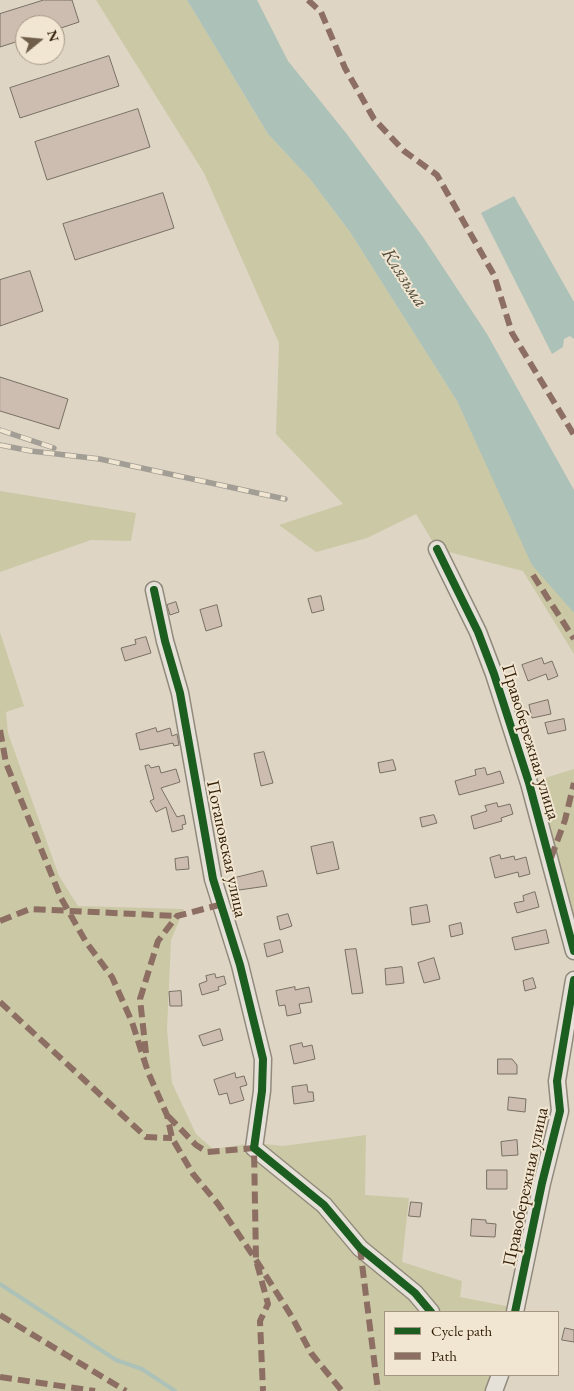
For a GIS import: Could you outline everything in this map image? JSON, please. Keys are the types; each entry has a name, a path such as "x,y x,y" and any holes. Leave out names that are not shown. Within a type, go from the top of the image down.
{"street":[{"name":"Правобережная улица","path":"437,549 478,632 494,674 529,783 574,950"},
{"name":"Потаповская улица","path":"154,590 165,641 180,693 213,879 222,915 240,965 263,1059 262,1091 254,1148 324,1204 360,1248 415,1293 430,1311"},
{"name":"Правобережная улица","path":"515,1311 542,1183 560,1111 557,1081 574,980"},
{"path":"494,1391 500,1376"}],"shaded area":[{"path":"96,0 187,0 268,134 310,179 350,232 457,401 487,465 566,603 574,613 574,654 523,571 437,549 416,514 367,538 316,552 279,525 343,504 276,434 279,343 204,173"},
{"path":"0,491 136,513 131,541 91,540 0,572"},
{"path":"0,632 24,706 6,712 8,733 59,876 78,906 184,909 171,940 167,1030 172,1083 196,1134 213,1149 255,1143 283,1146 366,1135 365,1195 409,1198 402,1262 462,1281 460,1297 516,1308 515,1311 384,1311 384,1376 500,1376 494,1391 0,1391"},
{"path":"574,769 574,951 529,783"}],"water":[{"name":"Клязьма","path":"187,0 257,0 288,61 346,133 423,237 487,334 574,490 574,613 532,565 457,401 350,232 310,179 268,134"},
{"path":"514,196 574,302 574,339 570,336 564,339 563,347 552,354 481,213"}],"building":[{"path":"44,0 72,0 79,22 65,27 65,15 15,15 15,42 0,47 0,14"},
{"path":"109,56 119,86 20,118 10,88"},
{"path":"138,109 150,147 47,180 35,142"},
{"path":"163,193 174,228 75,260 63,224"},
{"path":"30,271 43,311 0,326 0,280"},
{"path":"0,377 68,399 59,429 0,411"},
{"path":"321,596 324,610 312,613 308,599"},
{"path":"176,602 179,612 170,615 167,605"},
{"path":"217,605 222,626 206,631 200,610"},
{"path":"146,637 151,653 125,661 121,648 136,644 135,640"},
{"path":"542,658 544,664 552,661 558,676 548,680 546,674 528,681 522,665"},
{"path":"548,700 551,714 532,718 529,705"},
{"path":"564,719 566,730 548,734 545,723"},
{"path":"156,728 157,732 170,728 172,736 177,734 179,745 174,746 173,743 140,750 136,734"},
{"path":"264,752 273,783 261,786 254,754"},
{"path":"393,760 396,770 380,773 378,763"},
{"path":"149,765 151,768 159,766 161,773 176,769 180,782 161,788 177,817 184,815 186,824 182,825 183,829 172,832 166,807 156,812 150,801 154,799 145,766"},
{"path":"485,768 487,775 500,771 504,783 459,795 455,781 476,775 475,770"},
{"path":"497,803 498,807 510,804 513,814 501,818 502,821 474,829 471,816 487,811 485,806"},
{"path":"434,815 437,823 422,827 420,818"},
{"path":"333,842 339,869 317,874 311,847"},
{"path":"500,855 501,859 514,856 515,860 526,857 530,874 519,877 518,872 495,878 490,858"},
{"path":"188,857 189,869 176,870 175,859"},
{"path":"263,871 267,886 239,890 235,878"},
{"path":"535,892 539,907 517,913 514,903 524,901 523,896"},
{"path":"427,905 430,922 412,925 410,908"},
{"path":"288,914 292,926 280,930 277,917"},
{"path":"461,923 463,934 451,937 449,926"},
{"path":"546,930 549,943 515,950 512,938"},
{"path":"280,940 283,952 267,957 264,944"},
{"path":"356,949 363,993 352,994 345,950"},
{"path":"434,958 440,979 424,983 418,963"},
{"path":"402,967 404,983 386,985 385,969"},
{"path":"215,974 216,978 224,976 226,984 218,987 219,990 202,995 199,984 207,981 206,976"},
{"path":"533,978 536,988 525,991 523,981"},
{"path":"295,987 295,990 309,987 312,1002 299,1004 301,1013 287,1016 285,1005 279,1006 276,991"},
{"path":"181,991 182,1006 170,1006 169,992"},
{"path":"220,1029 223,1040 203,1046 199,1036"},
{"path":"302,1043 303,1047 312,1045 315,1059 294,1064 290,1046"},
{"path":"498,1059 512,1059 517,1065 517,1074 498,1074"},
{"path":"235,1073 236,1078 244,1076 247,1085 240,1087 244,1100 230,1104 227,1093 219,1095 214,1080"},
{"path":"307,1085 308,1092 313,1092 314,1101 294,1104 292,1087"},
{"path":"509,1097 526,1099 525,1112 508,1110"},
{"path":"517,1140 518,1155 502,1156 501,1142"},
{"path":"487,1170 507,1170 507,1189 487,1189"},
{"path":"411,1202 422,1203 420,1217 409,1216"},
{"path":"472,1219 486,1220 486,1223 496,1224 495,1237 471,1236"},
{"path":"565,1328 574,1330 574,1342 562,1340"}],"waterway":[{"path":"0,1284 116,1360 142,1369 175,1391"}],"railway":[{"path":"0,430 54,448"},
{"path":"0,445 31,451 100,459 285,499"}],"marked path":[{"path":"308,0 321,12 345,68 374,119 404,151 437,175 494,275 512,333 574,435"},
{"path":"533,575 574,639"},
{"path":"0,730 6,763 61,898 86,942 112,977 132,1022 148,1072 167,1115 172,1138 193,1174 218,1204 256,1260 292,1317 311,1353 342,1391"},
{"path":"551,858 565,820 574,783"},
{"path":"146,1053 140,999 158,941 177,916 219,905"},
{"path":"0,921 30,909 177,916"},
{"path":"0,1002 146,1137 172,1138"},
{"path":"168,1116 196,1145 207,1152 254,1148 256,1260 268,1304 260,1321 263,1391"},
{"path":"360,1248 378,1391"},
{"path":"0,1315 126,1391"},
{"path":"0,1377 95,1391"}],"cycle path":[{"path":"437,549 478,632 494,674 529,783 574,951"},
{"path":"154,590 165,641 180,693 213,879 240,965 263,1059 262,1091 254,1148 324,1205 360,1248 415,1293 430,1311"},
{"path":"515,1311 542,1183 560,1111 557,1081 574,980"}]}
